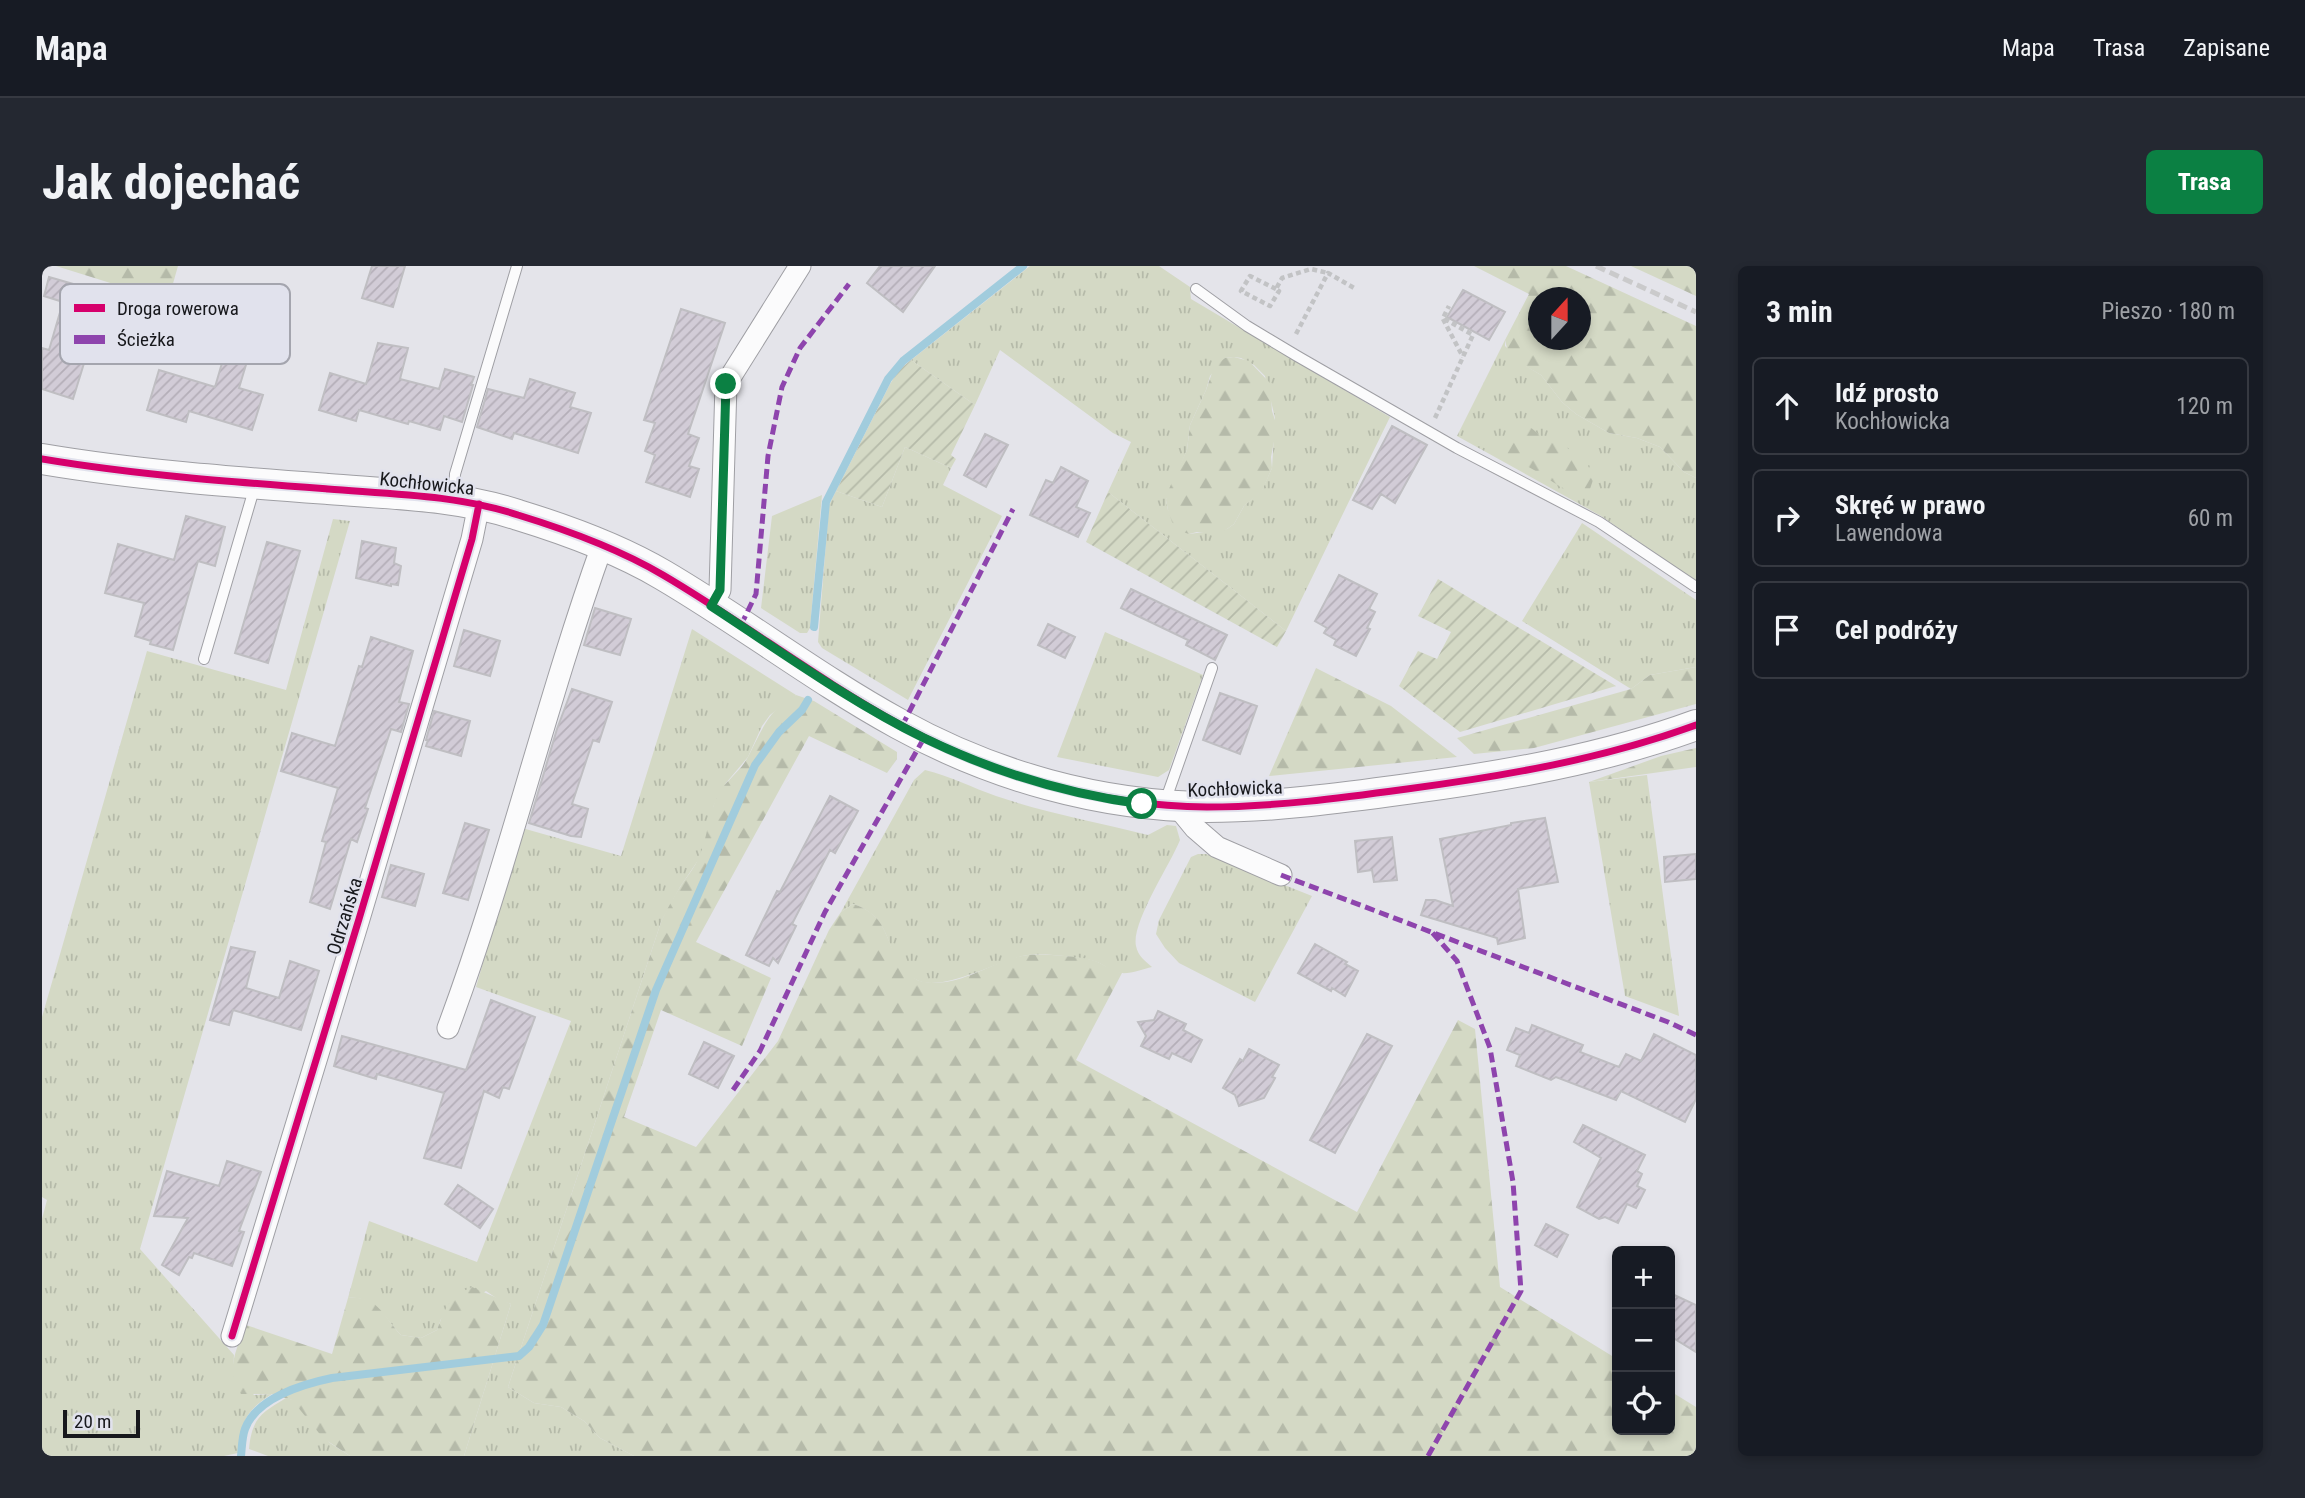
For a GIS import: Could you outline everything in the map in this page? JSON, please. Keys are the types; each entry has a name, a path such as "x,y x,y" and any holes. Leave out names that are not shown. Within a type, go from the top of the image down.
{"street":[{"path":"711,606 720,590 726,384 800,266"},
{"name":"Kochłowicka","path":"42,459 117,470 467,503 535,520 659,573 864,704 924,738 989,765 1049,785 1109,799 1171,805 1270,805 1434,786 1582,760 1696,725"},
{"name":"Odrzańska","path":"232,1336 472,539 467,503"},
{"path":"448,1028 471,967 544,722 601,546"},
{"path":"1171,805 1217,847 1281,875"}],"lane":[{"path":"467,503 455,474 517,266"},
{"path":"1196,289 1247,326 1287,350 1429,432 1599,522 1696,587"},
{"path":"204,659 256,484"},
{"path":"1171,805 1212,668"}],"path":[{"path":"1276,289 1282,278 1306,268 1328,274 1354,288"},
{"path":"1287,350 1328,274"},
{"path":"1250,276 1276,289 1279,291 1270,306 1241,291 1250,276"},
{"path":"1443,318 1449,306"},
{"path":"1429,432 1473,335 1443,318"},
{"path":"1443,318 1463,357"}],"green space":[{"path":"56,266 178,266 173,284 114,284"},
{"path":"1030,266 1159,266 1190,287 1191,299 1390,417 1286,631 1108,492 1131,442 1113,433 1000,350 975,405 911,360","holes":["1225,358 1241,358 1254,365 1265,376 1275,418 1272,468 1262,490 1244,506 1234,524 1227,529 1189,534 1168,510 1166,500 1187,450 1190,425 1210,376"]},
{"path":"1474,266 1566,266 1696,326 1696,478 1684,472 1660,447 1637,438 1609,433 1576,414 1562,402 1541,375 1515,360 1508,352 1505,340 1528,296 1528,350 1591,350 1591,287 1528,287 1528,293"},
{"path":"1631,266 1696,266 1696,296"},
{"path":"1505,340 1505,346 1526,366 1541,375 1562,402 1576,414 1609,433 1637,438 1660,447 1684,472 1696,478 1696,581 1601,516 1457,436"},
{"path":"1234,357 1249,361 1270,383 1272,411 1277,426 1271,457 1272,468 1262,491 1244,506 1234,524 1217,534 1189,534 1180,531 1172,522 1166,500 1168,491 1187,450 1190,425 1214,367 1225,358"},
{"path":"911,360 975,405 951,455 956,459 951,468 905,447 882,507 836,491 890,384 899,370"},
{"path":"1521,424 1529,426 1543,438 1565,446 1587,464 1594,477 1590,489 1575,492 1560,487 1510,457 1504,447 1504,436 1510,428"},
{"path":"905,447 951,468 943,485 1002,516 908,700 822,648 818,642 829,505 836,491 882,507"},
{"path":"1108,492 1286,631 1277,647 1086,542"},
{"path":"822,495 810,628 807,633 800,633 761,608 772,516"},
{"path":"333,519 350,521 140,1249 234,1355 233,1372 254,1395 272,1394 246,1418 238,1453 224,1456 42,1456 42,1219 47,1200 42,1197 42,1017 147,651 286,690"},
{"path":"1582,523 1696,600 1696,667 1650,675 1631,689 1522,621"},
{"path":"1438,579 1616,686 1460,732 1399,686 1418,651 1437,659 1451,632 1418,616"},
{"path":"692,629 796,695 770,715 748,757 726,783 714,805 699,859 661,922 508,1387 534,1403 561,1407 584,1421 600,1438 634,1456 464,1456 511,1304 486,1291 441,1319 437,1330 421,1338 401,1335 372,1304 357,1298 348,1298 369,1221 477,1262 571,1021 476,987 522,828 621,856"},
{"path":"1105,632 1203,675 1169,770 1158,777 1057,757"},
{"path":"1696,667 1696,704 1534,748 1474,754 1457,738 1631,689 1650,675"},
{"path":"1316,668 1391,706 1457,757 1269,776"},
{"path":"796,695 814,701 897,752 897,759 887,773 809,736 696,942 771,978 742,1046 661,1010 624,1117 696,1147 778,1041 829,930 841,912 853,904 875,916 900,962 920,981 948,982 1028,955 1086,959 1122,973 1076,1060 1357,1212 1458,1020 1475,1029 1500,1287 1612,1356 1612,1435 1675,1435 1675,1394 1696,1407 1696,1456 634,1456 600,1438 584,1421 561,1407 534,1403 508,1387 661,922 697,861 712,810 721,790 745,762 772,714"},
{"path":"1696,748 1696,767 1589,782 1661,756"},
{"path":"925,770 1015,802 1148,835 1167,825 1176,826 1180,840 1145,909 1136,936 1138,953 1152,967 1121,973 1091,960 1028,955 939,983 926,983 915,979 904,970 877,919 853,904 841,912 914,780"},
{"path":"1647,775 1679,1016 1625,996 1589,782"},
{"path":"1206,854 1312,896 1255,1002 1179,963 1156,934 1159,920 1191,857"},
{"path":"472,1287 511,1304 464,1456 350,1456 323,1438 292,1400 272,1394 241,1394 236,1386 233,1377 234,1360 246,1325 332,1354 348,1298 373,1303 401,1335 421,1338 437,1330 453,1299"},
{"path":"286,1398 293,1400 330,1443 350,1456 268,1456 249,1449 255,1423 270,1408"}],"building":[{"path":"372,266 405,266 393,307 362,298"},
{"path":"880,266 935,266 903,312 867,283"},
{"path":"49,277 73,284 60,284 60,301 44,296"},
{"path":"1463,290 1505,312 1489,340 1447,317"},
{"path":"681,309 725,323 688,434 699,438 689,466 699,469 690,497 646,482 655,455 645,451 655,423 644,420"},
{"path":"60,312 60,364 84,364 73,399 42,389 42,348 49,350"},
{"path":"378,343 408,348 400,379 439,389 445,369 474,377 462,422 444,416 440,430 359,410 356,421 319,410 330,373 366,384"},
{"path":"222,364 246,364 239,388 263,395 252,430 189,411 186,422 147,410 159,370 215,387"},
{"path":"530,379 575,393 570,407 591,413 578,453 514,433 512,439 477,427 488,389 524,398"},
{"path":"1392,426 1427,445 1395,503 1381,494 1372,509 1353,500"},
{"path":"985,434 1008,445 986,487 964,475"},
{"path":"1061,467 1088,481 1076,507 1090,513 1078,537 1030,515 1046,480 1053,483"},
{"path":"186,516 225,527 215,566 198,561 173,650 150,644 151,641 135,636 144,603 105,593 118,544 174,560"},
{"path":"362,541 396,548 394,563 401,566 398,585 391,586 356,578"},
{"path":"267,542 300,551 268,663 235,653"},
{"path":"1339,575 1377,594 1369,609 1375,612 1367,628 1370,629 1356,656 1334,645 1336,640 1324,633 1327,628 1315,621"},
{"path":"1131,589 1227,635 1215,660 1186,645 1188,640 1121,608"},
{"path":"595,608 631,619 620,655 584,645"},
{"path":"1048,624 1075,637 1065,658 1038,645"},
{"path":"464,630 500,641 490,676 454,666"},
{"path":"371,637 413,651 399,702 409,704 401,732 391,729 365,808 368,809 357,842 351,839 330,909 310,902 326,842 322,841 338,788 281,771 292,733 335,746 359,666 362,667"},
{"path":"572,689 612,702 599,742 593,740 572,804 588,809 581,837 529,823"},
{"path":"1220,693 1257,706 1240,754 1203,740"},
{"path":"434,711 470,721 461,756 426,746"},
{"path":"830,796 858,811 835,853 830,850 792,924 796,926 778,963 773,958 769,966 746,955 777,891 780,892"},
{"path":"1545,818 1558,882 1518,889 1525,938 1498,944 1497,938 1421,915 1426,900 1453,906 1440,839"},
{"path":"465,823 489,830 468,900 443,893"},
{"path":"1392,837 1397,880 1374,882 1372,870 1358,872 1355,841"},
{"path":"1696,854 1696,879 1665,882 1664,857"},
{"path":"391,865 424,874 415,906 382,897"},
{"path":"1315,944 1358,971 1345,996 1298,973"},
{"path":"231,947 255,952 246,988 279,998 290,961 319,971 301,1030 233,1010 229,1025 210,1020"},
{"path":"491,1000 535,1017 509,1089 503,1087 499,1098 484,1091 461,1168 424,1158 444,1093 377,1074 376,1079 334,1066 342,1036 466,1070"},
{"path":"1158,1011 1186,1024 1183,1030 1202,1040 1191,1062 1172,1053 1169,1059 1141,1046 1146,1036 1138,1022 1154,1020"},
{"path":"1532,1025 1583,1045 1580,1052 1619,1067 1626,1054 1641,1061 1654,1034 1696,1055 1696,1099 1685,1122 1621,1091 1616,1100 1556,1077 1551,1080 1516,1066 1520,1055 1507,1050 1516,1028 1529,1033"},
{"path":"1367,1034 1392,1046 1335,1153 1310,1140"},
{"path":"704,1042 734,1056 718,1088 689,1074"},
{"path":"1249,1049 1279,1065 1264,1098 1239,1106 1235,1095 1223,1088"},
{"path":"1583,1125 1645,1155 1637,1171 1642,1174 1637,1186 1645,1190 1636,1208 1627,1204 1618,1223 1605,1217 1599,1219 1577,1207 1601,1158 1574,1142"},
{"path":"227,1161 261,1172 239,1231 244,1232 232,1266 194,1253 179,1275 162,1265 188,1218 154,1216 167,1171 219,1186"},
{"path":"458,1185 493,1209 480,1228 445,1204"},
{"path":"1546,1224 1568,1235 1557,1257 1535,1245"},
{"path":"1675,1295 1696,1305 1696,1352 1675,1339"}],"waterway":[{"path":"814,627 826,502 888,379 903,361 1023,266"},
{"path":"241,1456 244,1432 259,1409 282,1394 308,1384 332,1378 519,1356 529,1347 543,1325 656,990 755,765 779,732 802,710 808,700"}],"railway":[{"path":"1596,266 1696,312"}],"marked path":[{"path":"741,625 756,594 768,456 782,387 800,348 849,284"},
{"path":"902,726 1013,509"},
{"path":"733,1090 760,1051 825,912 924,738"},
{"path":"1281,875 1696,1035"},
{"path":"1428,1456 1521,1291 1513,1182 1490,1048 1457,961 1430,930"}],"cycle path":[{"path":"42,459 185,477 448,499 495,508 592,541 646,566 693,593 839,688 935,742 972,759 1048,785 1127,801 1232,807 1382,792 1553,765 1625,748 1696,725"},
{"path":"232,1336 472,539 479,504"}],"route":[{"path":"726,384 720,590 711,606 819,676 924,738 1038,782 1142,804"}]}
